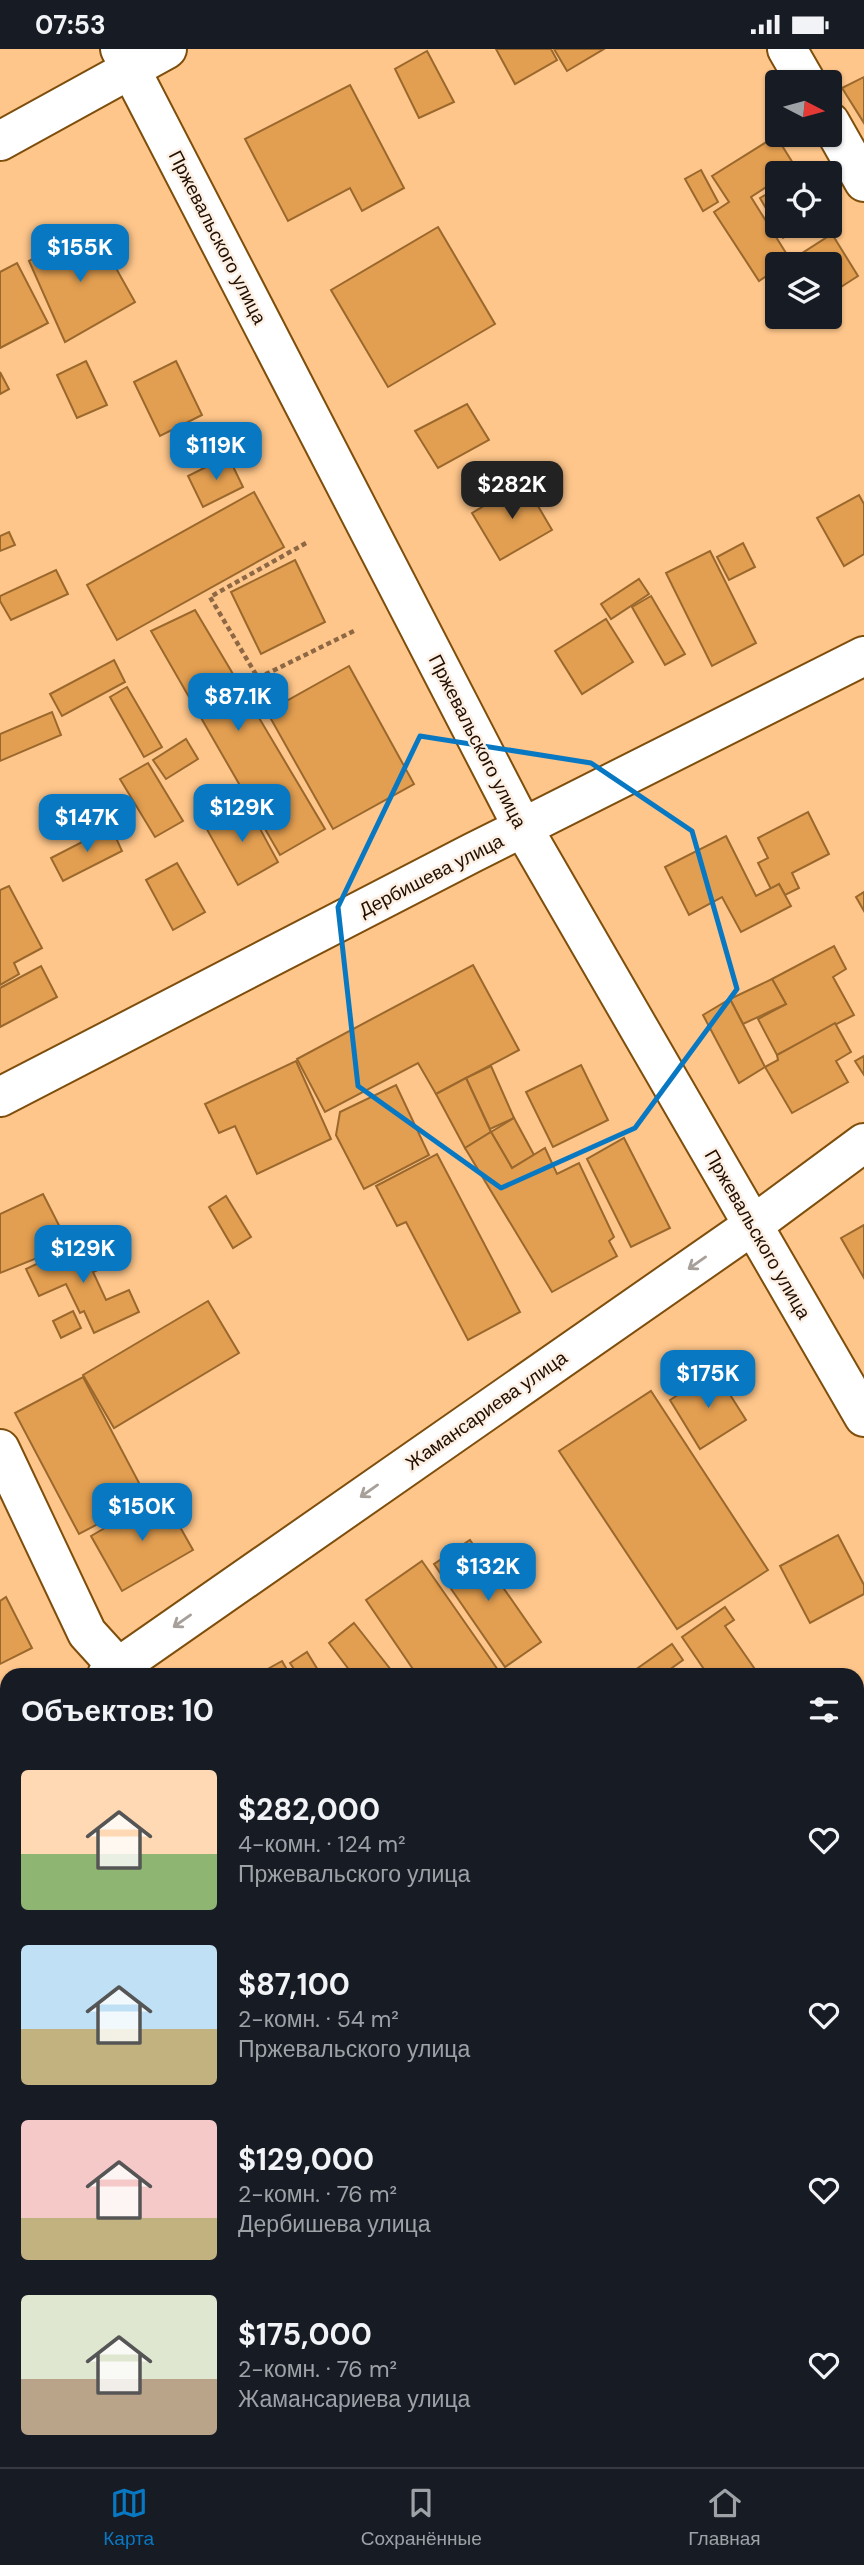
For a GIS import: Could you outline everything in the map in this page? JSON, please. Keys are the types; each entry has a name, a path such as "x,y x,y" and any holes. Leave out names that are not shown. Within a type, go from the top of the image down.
{"main road":[{"path":"0,141 126,59 167,49"},
{"path":"787,49 799,70"},
{"name":"Пржевальского улица","path":"126,59 523,828 864,1417"},
{"path":"842,144 864,182"},
{"name":"Дербишева улица","path":"0,1097 864,656"},
{"name":"Жамансариева улица","path":"121,1668 753,1225 864,1143"},
{"path":"0,1449 87,1633 112,1668"}],"path":[{"path":"306,543 210,597 258,678 354,631"}],"highlighted area":[{"path":"420,736 591,763 692,831 737,989 635,1128 501,1188 358,1086 338,907"}],"building":[{"path":"496,49 551,49 557,60 515,84"},
{"path":"554,49 604,49 567,71"},
{"path":"427,51 454,102 419,118 395,69"},
{"path":"864,77 864,123 842,88"},
{"path":"350,85 404,188 362,211 350,188 288,221 245,139"},
{"path":"765,143 765,147 783,147 792,161 765,161 765,188 751,197 765,219 765,238 777,238 785,252 765,252 765,277 759,281 714,212 729,202 712,176"},
{"path":"701,170 718,202 703,211 685,179"},
{"path":"438,227 495,324 388,387 331,290"},
{"path":"81,232 99,238 135,302 65,342 29,261"},
{"path":"826,238 834,238 858,276 842,286 842,252 804,252"},
{"path":"17,263 48,323 0,348 0,272"},
{"path":"86,361 107,405 77,418 57,375"},
{"path":"176,361 202,415 160,436 134,382"},
{"path":"0,372 9,389 0,394"},
{"path":"467,404 489,440 438,468 415,431"},
{"path":"228,456 243,487 203,507 188,476"},
{"path":"524,482 552,530 500,560 472,513"},
{"path":"254,492 284,547 117,640 87,585"},
{"path":"859,495 864,504 864,554 844,566 817,518"},
{"path":"9,532 15,545 0,551 0,536"},
{"path":"743,543 755,567 729,580 717,557"},
{"path":"710,551 756,643 712,666 666,573"},
{"path":"295,560 325,622 261,654 231,592"},
{"path":"56,570 68,594 11,620 0,596"},
{"path":"639,579 649,594 611,619 601,604"},
{"path":"651,596 685,654 665,665 632,607"},
{"path":"195,610 325,829 280,855 151,631"},
{"path":"606,619 633,662 582,694 555,651"},
{"path":"114,660 125,682 62,716 50,694"},
{"path":"349,666 414,784 333,829 267,712"},
{"path":"127,687 162,747 144,757 110,697"},
{"path":"52,712 61,735 0,761 0,734"},
{"path":"186,739 198,759 166,779 153,760"},
{"path":"148,763 183,821 155,837 120,779"},
{"path":"246,803 278,862 238,885 205,826"},
{"path":"808,812 829,854 792,873 799,888 785,895 779,884 771,889 758,863 768,858 758,838"},
{"path":"111,827 122,851 63,881 51,858"},
{"path":"726,836 756,896 779,884 791,906 741,932 722,897 689,915 665,867"},
{"path":"177,863 205,912 173,930 146,880"},
{"path":"9,886 42,948 14,963 19,974 0,985 0,890"},
{"path":"864,892 864,911 856,897"},
{"path":"834,946 846,969 833,977 854,1015 777,1055 758,1019 786,1004 772,979"},
{"path":"473,965 519,1050 436,1094 418,1063 325,1112 297,1059"},
{"path":"41,966 57,997 0,1027 0,988"},
{"path":"772,979 786,1004 743,1024 730,999"},
{"path":"730,999 765,1067 739,1083 703,1015"},
{"path":"835,1023 851,1052 836,1061 848,1082 792,1113 765,1067 778,1060 777,1055"},
{"path":"864,1056 864,1075 855,1061"},
{"path":"296,1061 331,1139 257,1174 235,1126 219,1133 205,1104"},
{"path":"581,1065 608,1120 553,1147 526,1092"},
{"path":"491,1066 514,1118 490,1129 466,1078"},
{"path":"466,1078 491,1132 465,1148 436,1094"},
{"path":"396,1085 429,1155 364,1189 336,1135 340,1112"},
{"path":"514,1118 534,1155 512,1168 491,1132"},
{"path":"491,1132 512,1168 545,1148 557,1174 579,1163 614,1237 609,1241 617,1256 552,1292 465,1148"},
{"path":"624,1138 670,1228 631,1247 587,1159"},
{"path":"437,1154 520,1312 468,1340 406,1222 397,1226 376,1186"},
{"path":"43,1194 69,1245 0,1273 0,1214"},
{"path":"226,1196 251,1237 233,1248 209,1207"},
{"path":"864,1225 864,1278 841,1238"},
{"path":"91,1238 105,1267 93,1272 106,1300 129,1290 139,1312 94,1333 84,1311 80,1313 66,1284 39,1296 26,1269"},
{"path":"208,1301 239,1353 114,1428 83,1375"},
{"path":"73,1311 81,1328 61,1338 53,1321"},
{"path":"715,1371 746,1420 700,1449 670,1400"},
{"path":"83,1377 147,1498 79,1534 15,1413"},
{"path":"651,1391 768,1570 677,1629 559,1451"},
{"path":"162,1495 193,1550 122,1591 91,1536"},
{"path":"838,1535 864,1585 864,1594 810,1623 780,1566"},
{"path":"470,1540 541,1642 505,1667 434,1564"},
{"path":"422,1561 497,1668 412,1668 366,1600"},
{"path":"6,1597 32,1648 0,1664 0,1601"},
{"path":"725,1607 734,1620 725,1626 754,1668 703,1668 682,1637"},
{"path":"354,1623 389,1668 348,1668 329,1643"},
{"path":"672,1644 683,1660 672,1668 638,1668"},
{"path":"307,1652 317,1668 293,1668 290,1663"},
{"path":"282,1661 286,1668 270,1668"}]}
